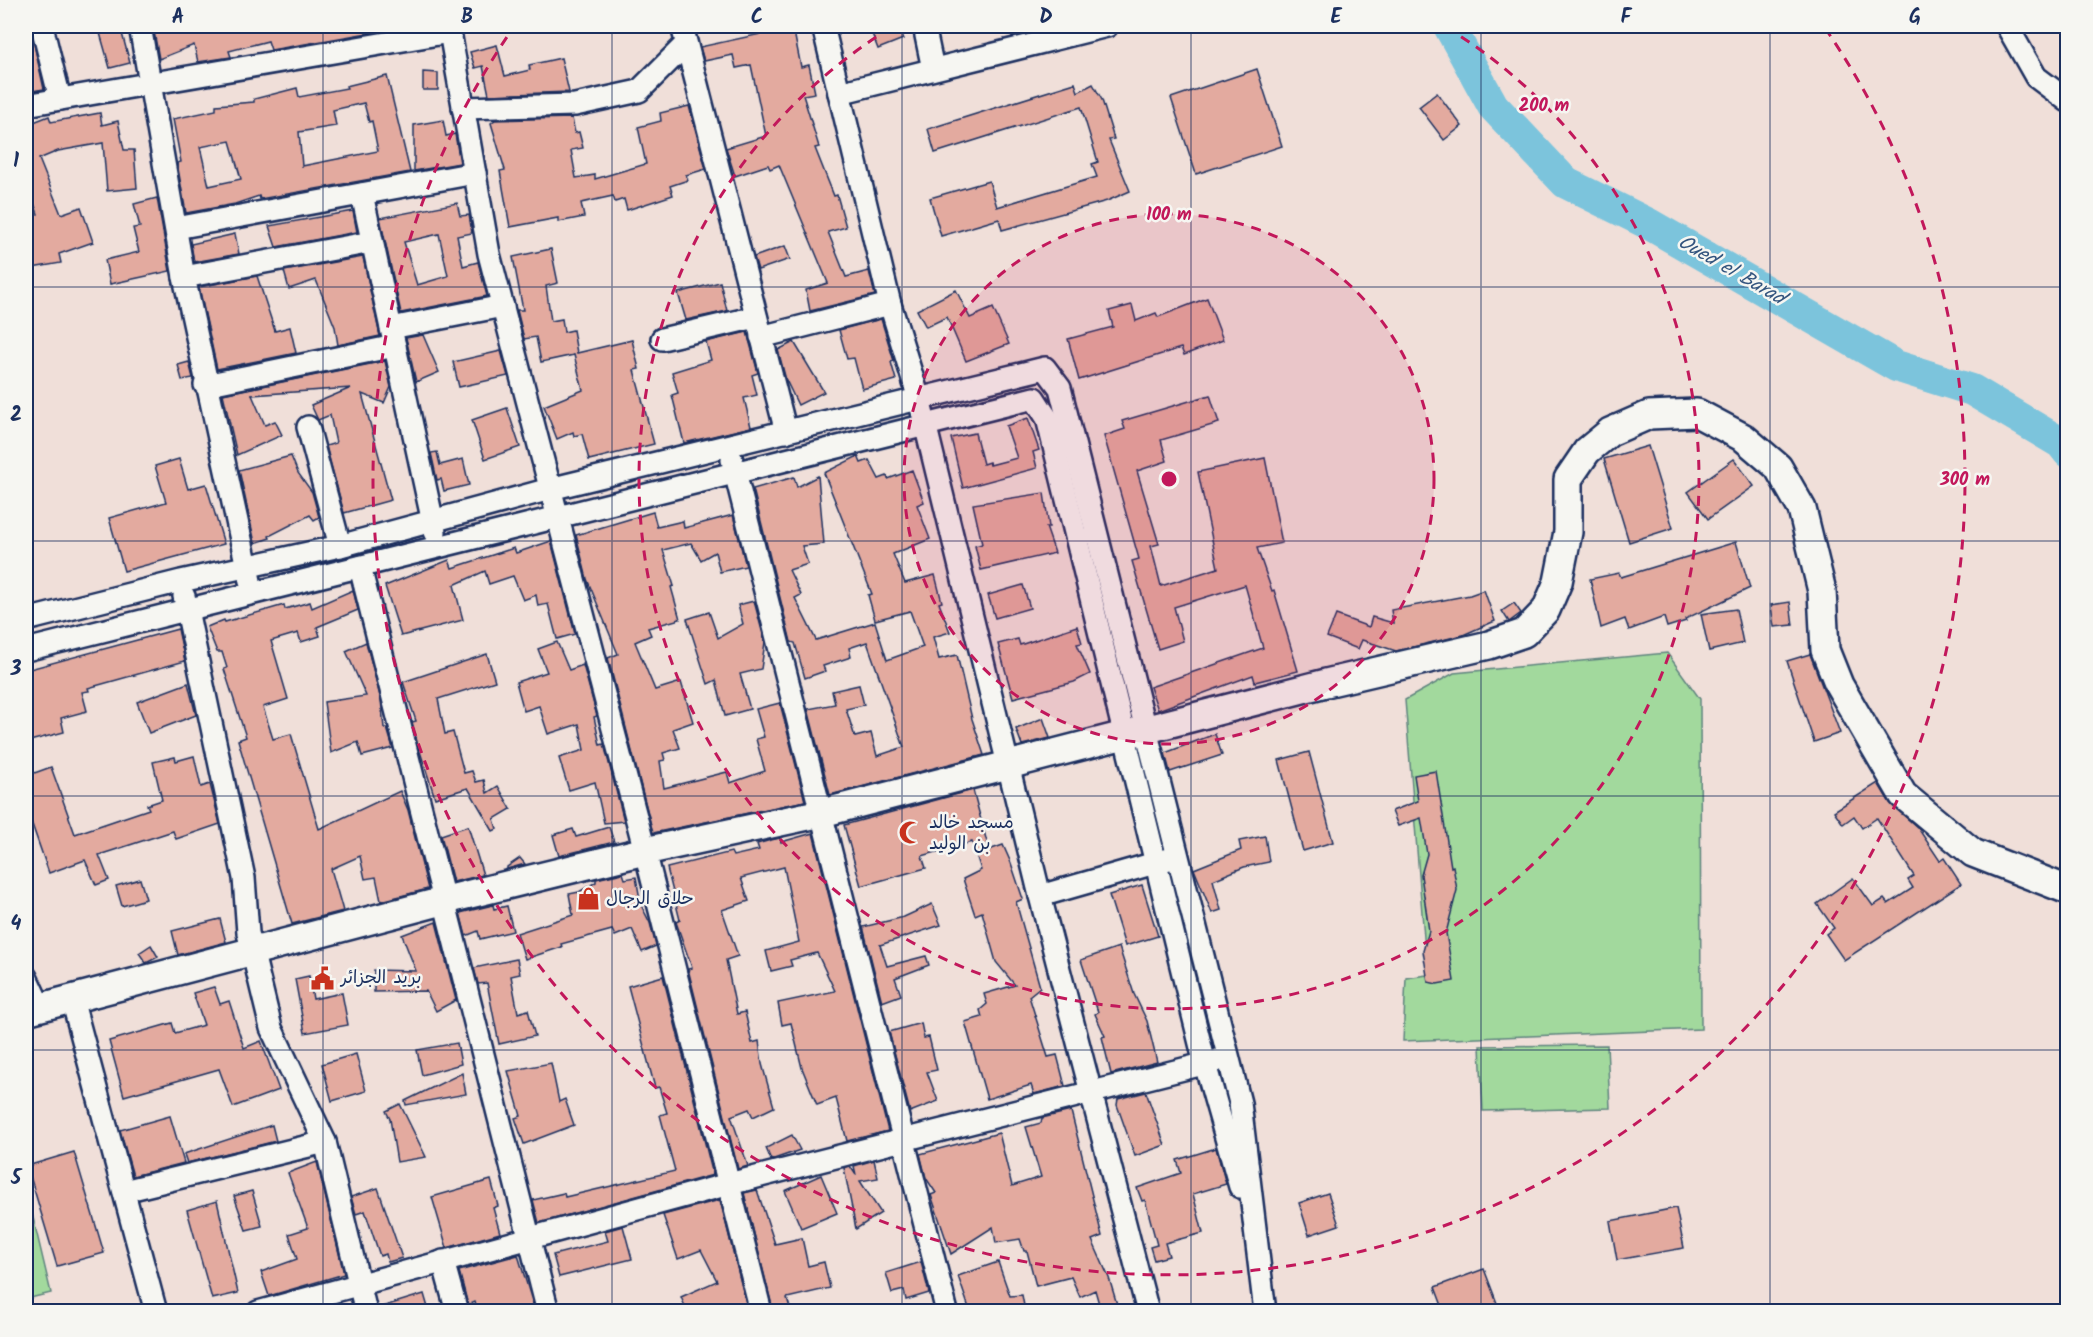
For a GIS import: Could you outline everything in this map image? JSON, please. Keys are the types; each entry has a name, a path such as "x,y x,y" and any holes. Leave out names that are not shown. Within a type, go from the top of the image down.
{"main road":[{"path":"33,1009 444,900 645,851 822,813 1135,732 1489,645 1524,633 1546,610 1558,582 1568,532 1568,479 1587,451 1610,432 1649,415 1697,413 1744,438 1778,466 1802,509 1822,591 1825,650 1839,685 1903,795 1973,853 2067,890"}],"street":[{"path":"42,26 60,99"},
{"path":"140,26 184,277 206,385 248,566 252,594"},
{"path":"823,26 890,303 926,425 1040,896 1148,1311"},
{"path":"924,26 933,69"},
{"path":"839,93 1107,26"},
{"path":"2007,26 2036,76 2067,101"},
{"path":"26,105 450,29 489,255 645,851 761,1311"},
{"path":"463,108 576,105 639,91 684,35"},
{"path":"684,35 786,432"},
{"path":"176,228 475,173"},
{"path":"362,194 438,547"},
{"path":"184,277 372,242"},
{"path":"761,337 890,303"},
{"path":"206,385 393,337 502,306"},
{"path":"662,339 756,317"},
{"path":"26,620 181,581 340,546 550,489 1045,368 1060,388 1135,732 1156,863 1205,1064 1258,1248"},
{"path":"26,650 1034,398 1047,418 1135,732 1178,857 1240,1103 1265,1311"},
{"path":"308,427 340,546"},
{"path":"728,446 947,1311"},
{"path":"360,567 548,1311"},
{"path":"181,581 244,878 248,933 271,1028 325,1142 366,1311"},
{"path":"1040,896 1178,857"},
{"path":"26,977 33,1009"},
{"path":"72,999 156,1311"},
{"path":"258,1311 729,1184 1228,1058"},
{"path":"123,1191 325,1142"},
{"path":"443,1261 457,1311"}],"green space":[{"path":"1667,653 1700,699 1701,1029 1403,1041 1406,978 1427,975 1405,700 1454,673"},
{"path":"1607,1045 1610,1108 1483,1111 1480,1046"},
{"path":"26,1188 51,1293 26,1299"}],"building":[{"path":"26,26 30,26 44,89 26,92"},
{"path":"98,26 120,26 130,63 110,68"},
{"path":"153,26 252,26 254,30 271,26 396,26 396,28 271,50 268,41 229,51 231,57 198,62 194,45 159,59"},
{"path":"869,26 897,26 903,39 878,49"},
{"path":"793,27 801,67 809,65 815,93 803,95 819,147 815,148 834,196 837,195 846,227 828,232 846,277 869,271 875,295 810,311 806,290 828,283 779,165 770,169 768,165 735,176 726,148 766,136 751,65 736,68 733,55 704,61 700,47"},
{"path":"497,45 505,76 530,70 529,65 561,58 569,92 489,95 483,66 475,68 470,52"},
{"path":"1257,69 1282,146 1196,174 1171,98"},
{"path":"423,72 438,73 438,90 423,90"},
{"path":"387,76 410,172 260,199 259,196 235,204 186,213 177,163 181,162 173,119 216,110 216,105 254,102 254,99 297,88 299,97 347,88 346,86","holes":["364,103 369,122 372,121 378,151 302,166 299,132 336,126 333,110","230,141 241,179 209,186 200,147"]},
{"path":"1075,83 1078,92 1093,84 1102,100 1114,139 1109,140 1130,191 1107,201 1002,230 999,219 941,236 930,198 989,181 997,207 1097,177 1092,164 1098,162 1081,107 935,153 928,129"},
{"path":"1437,93 1462,126 1444,140 1419,107"},
{"path":"689,106 706,169 686,175 688,180 670,186 673,195 627,210 624,199 615,202 613,196 581,203 584,217 558,222 558,218 510,227 500,171 505,170 491,123 495,120 572,118 575,133 579,132 583,148 571,150 576,178 595,175 595,179 646,164 638,127 661,121 660,113"},
{"path":"100,113 102,125 118,121 124,150 134,150 137,188 107,191 103,143 58,151 39,159 61,214 81,207 93,242 59,254 61,263 26,269 26,216 38,214 26,182 26,125 49,116 51,122"},
{"path":"443,120 446,136 455,134 460,163 414,171 414,125"},
{"path":"157,198 170,271 110,284 105,260 139,252 133,228 140,227 134,204"},
{"path":"457,203 460,216 469,215 472,233 457,236 463,266 478,262 487,296 401,313 380,218","holes":["439,234 448,276 417,285 404,242"]},
{"path":"353,211 357,232 276,247 269,226"},
{"path":"235,234 239,254 194,262 191,244"},
{"path":"785,246 790,259 758,270 754,257"},
{"path":"551,249 558,283 546,286 551,321 562,319 564,332 573,330 577,353 632,340 639,369 634,370 654,444 589,460 582,434 574,436 573,432 557,439 544,406 583,390 574,355 541,362 536,337 524,339 517,310 523,310 513,257"},
{"path":"363,257 380,336 338,345 335,327 316,280 289,289 284,271"},
{"path":"257,276 275,331 290,327 296,353 217,369 199,287"},
{"path":"720,282 727,311 686,320 678,293"},
{"path":"956,290 970,318 993,308 1009,344 966,361 947,317 926,327 917,310"},
{"path":"1207,298 1223,340 1184,355 1181,348 1079,380 1068,339 1113,327 1109,311 1132,305 1136,321 1156,313 1158,317"},
{"path":"881,319 894,361 891,362 896,380 862,389 854,358 847,359 839,330"},
{"path":"747,332 758,373 752,375 757,395 744,398 751,427 684,443 672,395 678,393 672,372 711,360 706,342"},
{"path":"423,335 439,372 416,382 406,338"},
{"path":"794,342 824,392 798,405 786,380 778,350"},
{"path":"501,351 508,376 459,387 453,362"},
{"path":"385,361 391,387 384,403 362,394 391,500 344,513 326,446 336,443 330,415 318,420 311,405 351,388 252,395 265,425 275,421 282,435 237,455 223,394"},
{"path":"189,362 193,378 182,380 178,365"},
{"path":"1210,395 1219,423 1161,440 1167,461 1137,471 1159,544 1151,546 1161,586 1218,568 1198,472 1265,458 1282,543 1257,548 1272,591 1274,590 1298,671 1255,682 1253,675 1158,710 1150,687 1263,648 1245,585 1174,607 1183,641 1158,649 1132,561 1139,559 1104,436 1125,429 1122,421"},
{"path":"507,408 520,447 485,459 472,420"},
{"path":"1028,418 1039,450 1033,452 1037,468 963,488 951,438 975,433 983,464 989,462 990,465 1017,458 1006,426"},
{"path":"1648,446 1673,528 1629,542 1604,459"},
{"path":"437,452 440,465 463,459 469,485 444,491 441,479 437,480 431,453"},
{"path":"291,456 298,473 312,492 319,517 314,520 310,515 269,536 270,538 255,543 239,470"},
{"path":"858,456 861,463 869,460 879,479 887,476 888,479 912,470 924,502 917,505 930,539 893,554 905,583 935,575 942,602 939,603 950,632 933,637 939,659 957,655 972,719 984,755 830,795 808,709 835,704 832,691 859,685 864,705 846,709 855,737 871,733 877,756 904,747 867,642 849,648 851,657 823,666 825,671 805,678 795,643 791,642 753,489 794,477 797,487 818,476 824,544 802,546 808,564 789,570 801,595 795,598 816,640 875,622 887,660 923,647 910,611 875,620 868,595 872,594 824,473"},
{"path":"179,459 188,489 206,484 224,544 124,571 109,518 166,502 155,466"},
{"path":"1734,459 1754,486 1708,519 1688,492"},
{"path":"1044,493 1049,527 1046,527 1055,553 981,570 975,546 982,544 973,504"},
{"path":"653,512 657,527 683,521 684,528 733,515 746,566 720,572 715,552 701,560 691,543 663,550 674,586 671,587 680,619 648,628 651,635 635,642 655,690 681,682 693,722 673,729 680,748 663,753 665,760 660,761 664,788 727,772 730,783 765,771 756,739 764,737 756,709 780,703 805,801 653,833 608,658 618,654 587,579 576,535"},
{"path":"551,541 575,634 557,639 548,604 538,606 536,595 523,600 513,576 489,584 485,571 454,585 463,620 401,636 385,586 449,560 452,568 514,548 516,553"},
{"path":"1736,542 1750,588 1685,619 1686,621 1667,627 1664,617 1629,630 1625,619 1601,628 1590,579 1619,573 1621,577"},
{"path":"1023,585 1030,608 995,618 988,595"},
{"path":"353,590 358,610 317,627 320,636 301,642 298,633 271,641 288,699 263,707 273,739 291,734 319,829 400,791 408,810 428,889 381,901 376,877 365,879 360,856 331,869 343,911 292,924 238,740 246,737 224,669 227,668 222,652 217,652 207,627 224,620 225,622 284,605 285,609 310,602 312,608"},
{"path":"1484,590 1495,621 1463,635 1396,651 1362,640 1358,649 1327,637 1336,615 1369,627 1372,617 1393,623 1391,610 1470,595"},
{"path":"754,601 765,642 761,669 740,674 750,709 725,716 716,680 708,684 687,619 709,612 718,638 743,624 738,605"},
{"path":"1790,602 1793,625 1774,627 1771,605"},
{"path":"1514,603 1521,613 1509,622 1502,611"},
{"path":"1736,609 1743,643 1709,651 1701,614"},
{"path":"1077,626 1082,643 1077,644 1090,674 1074,682 1013,698 998,644 1018,639 1020,645"},
{"path":"178,629 185,661 88,688 89,691 82,692 87,711 61,718 64,732 26,742 26,670"},
{"path":"366,642 381,700 384,728 387,728 393,748 362,756 358,742 331,753 324,702 366,696 346,651"},
{"path":"557,642 569,670 583,665 597,716 594,717 600,745 604,744 624,821 604,823 595,782 569,790 559,758 584,750 579,724 548,734 539,706 524,711 516,682 547,672 538,649"},
{"path":"487,654 495,681 438,699 445,734 453,732 464,773 472,771 476,782 484,780 487,793 498,786 511,809 494,819 497,829 493,831 468,788 435,798 417,742 412,722 416,721 403,682"},
{"path":"1810,654 1840,733 1814,742 1787,661"},
{"path":"188,683 196,715 149,733 137,702"},
{"path":"1043,718 1050,738 1022,745 1016,729"},
{"path":"1215,734 1222,755 1170,772 1165,753"},
{"path":"1309,752 1333,842 1303,851 1279,760"},
{"path":"194,756 201,787 210,784 220,824 176,839 173,831 99,855 109,880 96,885 85,860 49,873 26,807 26,776 51,767 75,834 149,809 147,805 162,800 153,762 175,757 176,761"},
{"path":"1436,771 1451,867 1453,866 1457,890 1446,933 1454,981 1437,984 1428,982 1423,951 1429,931 1421,875 1427,854 1421,818 1398,826 1392,811 1418,801 1414,775"},
{"path":"1878,783 1890,803 1918,828 1940,861 1944,858 1961,884 1844,960 1826,934 1834,928 1817,904 1853,878 1873,906 1884,899 1888,904 1913,888 1908,880 1914,876 1877,818 1862,828 1854,816 1843,824 1834,811"},
{"path":"973,790 989,850 1003,845 1023,899 1016,902 1040,987 1029,996 1048,1057 1057,1055 1065,1086 1034,1094 1031,1085 987,1099 965,1022 982,1017 980,1010 987,1004 984,994 1015,985 996,962 982,912 975,915 963,879 981,870 972,842 922,856 926,868 861,886 844,825"},
{"path":"468,826 483,875 453,882 441,835"},
{"path":"609,827 614,842 559,856 553,835 573,829 576,837"},
{"path":"813,833 888,1131 847,1141 836,1098 817,1105 802,1068 791,1023 782,1025 778,1003 835,991 817,953 790,960 792,966 771,971 766,951 799,942 784,867 741,878 749,901 722,910 738,956 726,960 737,1014 745,1012 752,1043 759,1041 762,1064 774,1107 753,1117 749,1109 731,1116 748,1166 738,1169 688,969 692,968 676,922 680,920 667,868 731,852 733,856 759,850 757,844 780,838 781,842"},
{"path":"1265,836 1269,862 1244,867 1213,880 1221,910 1212,913 1194,869 1241,850 1239,841"},
{"path":"520,858 525,864 507,869 507,867"},
{"path":"623,873 625,879 636,877 641,905 650,923 656,946 642,952 632,929 615,936 612,930 561,944 562,947 525,959 517,933 573,915 569,894 579,892 596,882 596,879"},
{"path":"140,879 146,899 122,906 116,886"},
{"path":"1142,885 1158,936 1125,946 1109,895"},
{"path":"932,904 941,925 880,945 887,966 926,956 929,965 895,978 901,995 882,1002 863,927 904,917"},
{"path":"493,905 494,909 507,906 513,931 480,939 478,931 466,936 460,913"},
{"path":"220,919 226,942 178,955 172,931"},
{"path":"436,922 456,1000 436,1011 426,991 374,992 374,970 416,971 402,935"},
{"path":"151,945 158,957 146,963 139,953"},
{"path":"1119,947 1134,994 1147,1021 1157,1062 1111,1074 1102,1037 1105,1036 1095,1014 1098,1012 1081,960"},
{"path":"517,959 520,974 511,976 518,1013 528,1010 535,1036 499,1044 487,983 478,984 474,968"},
{"path":"309,976 313,999 342,993 348,1025 305,1033 295,979"},
{"path":"663,976 713,1175 539,1223 533,1200 564,1193 565,1197 675,1171 660,1115 667,1113 659,1087 655,1088 628,986"},
{"path":"214,987 220,1004 229,1001 244,1048 261,1041 279,1090 233,1107 219,1069 124,1096 109,1041 172,1023 175,1033 204,1025 193,993"},
{"path":"921,1023 924,1038 929,1037 937,1070 927,1072 938,1101 910,1112 889,1032"},
{"path":"457,1043 461,1064 422,1075 417,1050"},
{"path":"356,1054 366,1091 332,1101 322,1064"},
{"path":"551,1063 559,1102 565,1099 574,1125 524,1144 515,1118 521,1116 508,1071"},
{"path":"462,1073 466,1094 406,1105 405,1101"},
{"path":"1146,1092 1165,1145 1135,1156 1117,1105 1118,1099"},
{"path":"400,1104 426,1157 397,1162 390,1119 386,1111"},
{"path":"1071,1111 1102,1236 1092,1240 1109,1278 1119,1311 1101,1311 1095,1290 1080,1297 1071,1277 1036,1286 1027,1251 1024,1251 1020,1239 996,1243 993,1227 951,1254 931,1195 936,1193 926,1178 920,1154 999,1133 1012,1186 1041,1177 1026,1127 1041,1123 1042,1118"},
{"path":"170,1116 184,1163 133,1176 120,1130"},
{"path":"272,1125 276,1141 187,1163 184,1154"},
{"path":"792,1135 800,1150 771,1160 766,1148"},
{"path":"1216,1148 1226,1184 1193,1194 1203,1233 1165,1243 1169,1256 1154,1260 1150,1247 1157,1245 1145,1200 1142,1201 1137,1188 1181,1173 1177,1160"},
{"path":"74,1152 104,1253 57,1266 27,1166"},
{"path":"874,1160 878,1178 860,1181 881,1213 856,1229 844,1168 850,1166 856,1175 854,1166"},
{"path":"317,1162 344,1274 269,1296 261,1272 297,1259 289,1234 308,1228 288,1173"},
{"path":"821,1175 837,1213 801,1228 785,1191"},
{"path":"491,1180 498,1206 493,1208 500,1233 447,1248 432,1197"},
{"path":"378,1188 402,1258 388,1262 386,1254 380,1256 365,1211 356,1214 351,1197"},
{"path":"757,1190 775,1244 802,1238 808,1266 824,1262 830,1288 787,1298 791,1311 773,1311 744,1193"},
{"path":"252,1191 262,1226 246,1230 234,1196"},
{"path":"1328,1193 1339,1225 1309,1235 1299,1203"},
{"path":"720,1200 748,1311 687,1311 681,1297 717,1281 701,1250 678,1259 663,1215"},
{"path":"217,1201 238,1293 212,1299 187,1210"},
{"path":"1676,1208 1684,1248 1617,1260 1610,1221"},
{"path":"623,1226 632,1259 559,1277 553,1255 608,1241 605,1231"},
{"path":"518,1255 535,1311 478,1311 475,1302 468,1305 459,1271"},
{"path":"921,1262 929,1293 906,1300 904,1290 892,1293 886,1273"},
{"path":"998,1262 1010,1296 1022,1295 1025,1311 970,1311 958,1276"},
{"path":"1484,1269 1500,1311 1444,1311 1435,1287"},
{"path":"424,1294 429,1311 378,1311 378,1308"}],"waterway":[{"name":"Oued el Barad","path":"1449,26 1493,106 1566,183 1649,224 1896,366 1972,390 2061,443 2068,452"}],"place":[{"name":"مسجد خالد بن الوليد","path":"911,833"},
{"name":"حلاق الرجال","path":"588,899"},
{"name":"بريد الجزائر","path":"323,978"}]}
